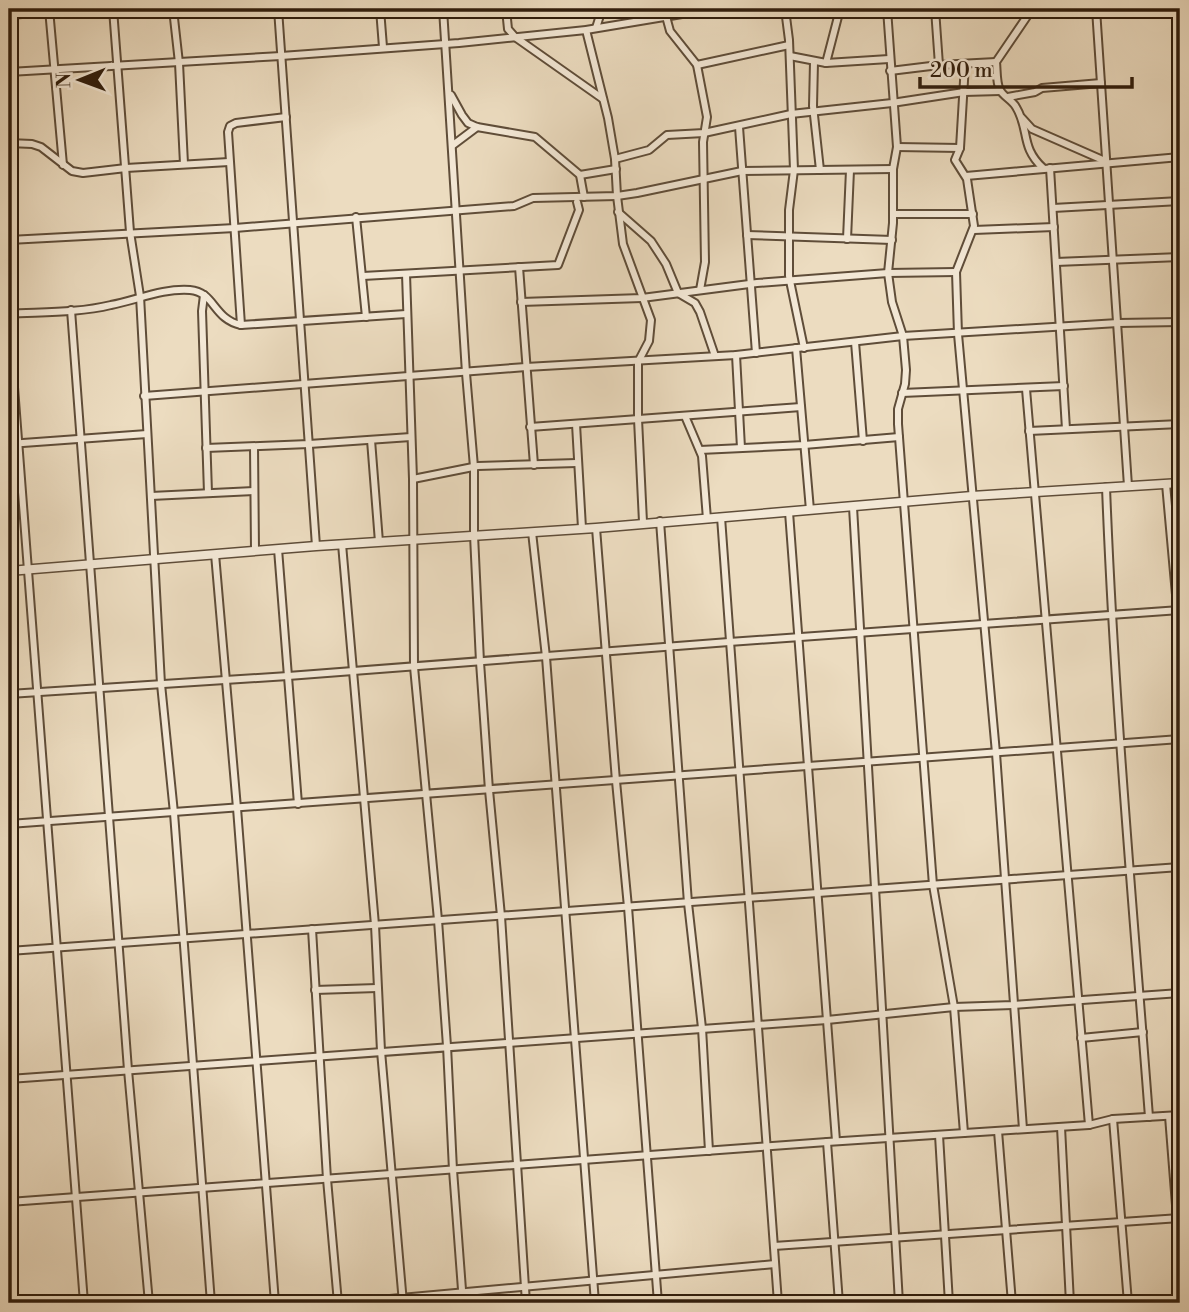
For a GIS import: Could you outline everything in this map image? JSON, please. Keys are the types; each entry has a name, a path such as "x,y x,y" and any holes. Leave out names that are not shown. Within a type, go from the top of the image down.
{"street":[{"path":"113,9 130,232 140,296 161,684 174,813 211,1303"},
{"path":"173,9 179,63 184,164"},
{"path":"278,9 316,546"},
{"path":"380,9 383,47"},
{"path":"443,9 474,467 480,662 519,1165 526,1303"},
{"path":"506,9 508,29 515,37 604,100"},
{"path":"596,28 602,9"},
{"path":"664,9 670,31 697,65 707,117 704,134 705,262 700,290"},
{"path":"9,72 281,56 515,37 586,30 712,9"},
{"path":"785,9 790,56 794,170 788,237 790,281 800,348 801,407 810,510"},
{"path":"826,63 840,9"},
{"path":"887,9 897,147 893,169 892,240 888,273 892,302 902,336 906,377 898,416 899,437 933,885 954,1007 964,1133"},
{"path":"935,9 939,65"},
{"path":"1000,91 996,62 1032,9"},
{"path":"1096,9 1128,486"},
{"path":"9,15 49,10 63,165"},
{"path":"586,30 604,100 615,159 623,244 651,327 649,341 638,362 643,522"},
{"path":"697,65 789,45"},
{"path":"790,56 826,63 889,59"},
{"path":"814,62 814,111 820,170"},
{"path":"890,71 996,62"},
{"path":"965,64 960,148 955,157 966,176 974,230 956,272 958,334 996,753 1023,1129"},
{"path":"1008,97 1042,88 1101,83"},
{"path":"615,159 649,150 667,135 704,134 791,114 964,92 1000,91 1008,97 1018,114 1033,159 1046,168 1053,208 1066,429"},
{"path":"449,92 468,123 477,127 535,136 580,175 584,197"},
{"path":"1018,114 1032,129 1107,162"},
{"path":"241,325 228,132 230,126 236,123 286,117"},
{"path":"453,145 477,127"},
{"path":"739,127 756,353"},
{"path":"9,143 41,147 72,171 83,173 229,162"},
{"path":"897,147 960,148"},
{"path":"966,176 1180,157"},
{"path":"580,175 616,169"},
{"path":"9,240 234,228 514,206 533,198 617,196 742,171 893,169"},
{"path":"847,239 850,170"},
{"path":"1053,208 1180,201"},
{"path":"363,276 558,265 579,210 577,202"},
{"path":"618,212 651,241 666,264 678,293 691,300 700,312 715,356"},
{"path":"893,214 973,214"},
{"path":"356,217 366,317"},
{"path":"974,230 1054,227"},
{"path":"747,235 892,240"},
{"path":"1056,262 1180,257"},
{"path":"519,267 534,465"},
{"path":"521,302 642,298 751,284 888,273 956,272"},
{"path":"406,274 413,479 414,667 438,920 463,1303"},
{"path":"9,314 110,306 140,296 190,290 210,299 222,317 241,325 406,314"},
{"path":"204,295 202,311 208,494"},
{"path":"71,310 128,1070 149,1303"},
{"path":"9,322 13,444 27,569 84,1303"},
{"path":"144,396 410,375 736,355 902,336 1118,323 1180,322"},
{"path":"855,342 863,440"},
{"path":"736,355 741,448"},
{"path":"902,393 1064,386"},
{"path":"1026,388 1089,1125"},
{"path":"530,427 801,407"},
{"path":"684,416 700,450 707,519"},
{"path":"576,424 582,528"},
{"path":"1029,431 1180,424"},
{"path":"13,444 147,434"},
{"path":"206,448 411,437"},
{"path":"700,450 899,437"},
{"path":"371,440 379,541"},
{"path":"254,447 255,550"},
{"path":"413,479 474,467 577,463"},
{"path":"9,570 379,541 596,528 1035,491 1180,483"},
{"path":"1166,484 1180,639"},
{"path":"1106,487 1111,616 1150,1117"},
{"path":"151,496 254,491"},
{"path":"853,507 899,1303"},
{"path":"789,512 836,1141"},
{"path":"721,517 778,1303"},
{"path":"660,521 688,903 702,1028 709,1151"},
{"path":"596,528 658,1303"},
{"path":"532,532 546,657 594,1303"},
{"path":"342,544 375,925 381,1051 403,1301"},
{"path":"278,549 298,804"},
{"path":"215,554 275,1303"},
{"path":"9,694 1179,610"},
{"path":"9,824 1180,740"},
{"path":"9,951 1180,867"},
{"path":"312,929 318,1056 338,1303"},
{"path":"315,990 377,988"},
{"path":"9,1079 827,1020 954,1007 1180,993"},
{"path":"1081,1038 1143,1032"},
{"path":"9,1202 1089,1125 1113,1119 1180,1115"},
{"path":"1169,1116 1180,1256"},
{"path":"1113,1119 1128,1303 1180,1299"},
{"path":"1061,1127 1070,1303"},
{"path":"998,1131 1012,1303"},
{"path":"939,1135 949,1303"},
{"path":"827,1142 839,1303"},
{"path":"774,1247 1179,1218"},
{"path":"346,1303 403,1301 462,1293 775,1264"},
{"path":"9,1271 11,1303"}]}
